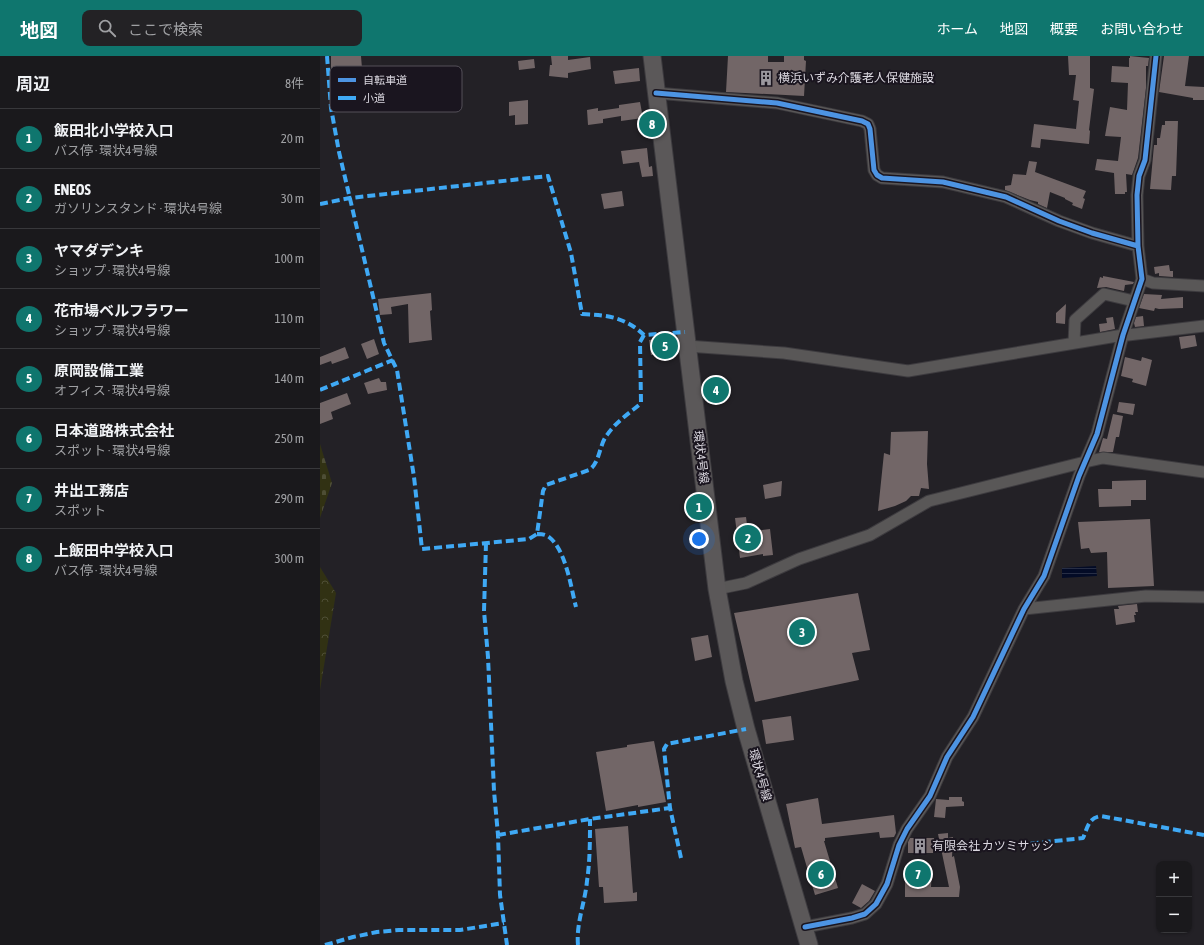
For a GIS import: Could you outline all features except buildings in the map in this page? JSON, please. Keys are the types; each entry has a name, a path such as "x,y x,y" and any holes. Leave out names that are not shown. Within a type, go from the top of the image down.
{"main road":[{"name":"環状4号線","path":"652,56 717,589 734,681 746,729 809,945"}],"street":[{"path":"804,927 852,918 865,914 876,904 888,884 899,845 907,829 930,796 947,757 973,717 1024,609 1044,576 1085,462 1097,434 1123,335 1142,279 1138,246 1137,195 1139,176 1145,160 1156,56"},
{"path":"656,93 777,103 862,121 868,124 870,129 874,170 877,175 882,178 943,182 1006,197 1059,221 1092,233 1138,246"},
{"path":"1142,279 1153,283 1204,286"},
{"path":"1074,343 1075,320 1104,294 1134,301"},
{"path":"687,346 784,353 827,358 908,371 1123,335 1204,326"},
{"path":"717,589 746,583 799,559 870,535 929,501 1085,462 1103,458 1204,472"},
{"path":"1024,609 1146,596 1204,597"}],"green space":[{"path":"320,444 332,483 320,518"},
{"path":"320,567 336,593 320,690"}],"water":[{"path":"1096,566 1097,576 1062,578 1062,568"}],"marked path":[{"path":"327,56 330,95"},
{"path":"332,112 339,152 384,343 397,370 414,477 422,549 529,539 537,534 543,491 546,485 589,470 593,467 604,439 610,431 641,402 640,342 644,335"},
{"path":"320,204 350,198 548,176 571,253 582,314 615,318 630,324 644,335 685,332"},
{"path":"320,390 393,360"},
{"path":"537,534 549,537 560,551 567,570 576,607"},
{"path":"486,543 484,611 488,657 500,895 507,945"},
{"path":"681,858 670,808 664,749 667,744 746,729"},
{"path":"498,835 590,819 670,808"},
{"path":"995,844 1009,846 1083,838 1091,821 1101,816 1204,835"},
{"path":"578,945 579,921 589,866 590,819"},
{"path":"325,945 377,932 399,930 460,930 504,923"}],"cycle path":[{"path":"805,927 865,914 876,904 887,884 899,845 907,829 930,796 947,757 973,717 1024,609 1044,576 1079,476 1097,434 1123,335 1142,279 1138,246 1137,195 1139,176 1145,160 1156,56"},
{"path":"656,93 777,103 862,121 868,124 870,129 874,170 877,175 882,178 943,182 1006,197 1059,221 1092,233 1138,246"}],"place":[{"name":"横浜いずみ介護老人保健施設","path":"766,78"},
{"name":"上飯田中学校入口","path":"652,124"},
{"name":"原岡設備工業","path":"665,346"},
{"name":"花市場ベルフラワー","path":"716,390"},
{"name":"飯田北小学校入口","path":"699,507"},
{"name":"ENEOS","path":"748,538"},
{"name":"ヤマダデンキ","path":"802,632"},
{"name":"有限会社 カツミサッシ","path":"920,846"},
{"name":"日本道路株式会社","path":"821,874"},
{"name":"井出工務店","path":"918,874"}]}
